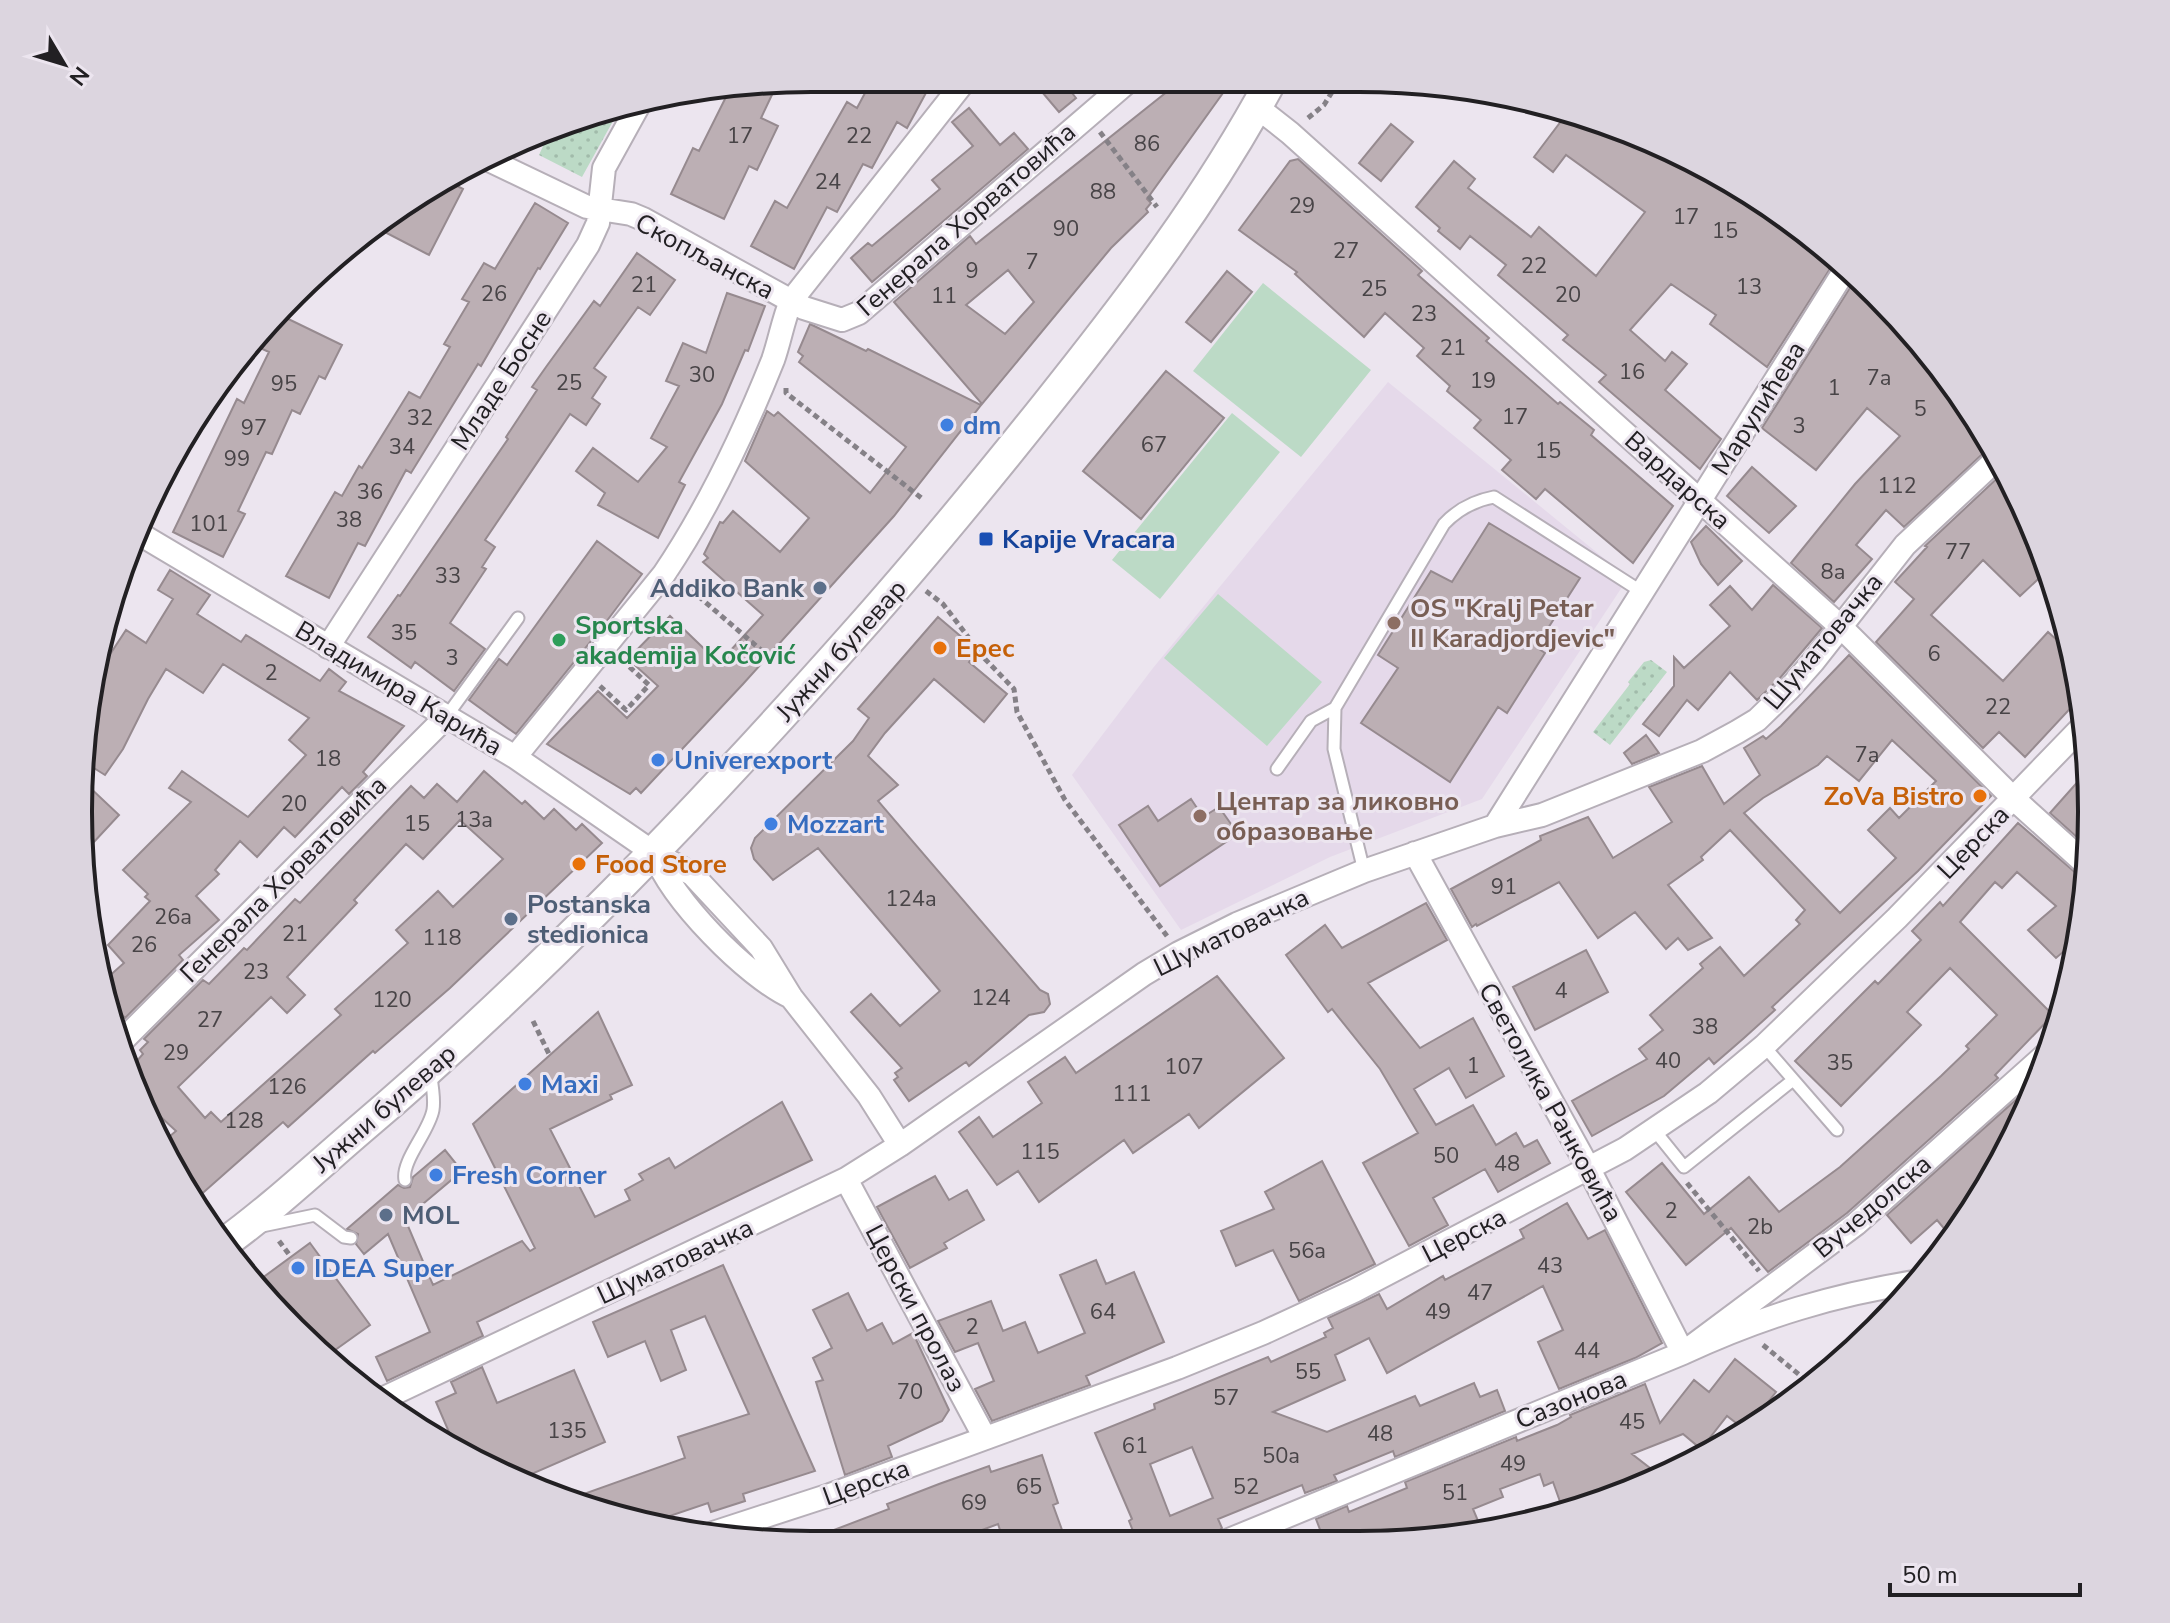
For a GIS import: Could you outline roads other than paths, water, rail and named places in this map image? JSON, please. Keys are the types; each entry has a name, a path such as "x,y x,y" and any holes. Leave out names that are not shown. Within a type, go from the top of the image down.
{"main road":[{"name":"Јужни булевар","path":"232,1238 430,1070 560,947 654,853 775,724 989,479 1163,255 1197,207 1265,92"}],"street":[{"path":"515,757 687,542 755,421 791,301 956,92"},
{"name":"Генерала Хорватовића","path":"791,301 842,320 859,313 1116,92"},
{"name":"Вардарска","path":"1257,107 1290,133 1841,627 2014,799 2076,855"},
{"name":"Младе Босне","path":"328,647 588,245 601,210 604,168 633,115"},
{"name":"Скопљанска","path":"497,164 575,202 643,219 791,301"},
{"name":"Марулићева","path":"1495,826 1840,278"},
{"name":"Шуматовачка","path":"391,1395 846,1179 900,1145 1144,974 1237,924 1364,871 1495,826 1542,815 1702,751 1737,732 1757,720 1790,688 1905,545 1989,466"},
{"name":"Владимира Карића","path":"146,538 515,757 654,853"},
{"name":"Генерала Хорватовића","path":"128,1035 446,717"},
{"name":"Церска","path":"733,1526 830,1495 1177,1368 1263,1333 1354,1291 1589,1169 1655,1131 1708,1093 1764,1046 1897,918 2074,736"},
{"path":"654,853 661,872 675,893 744,965 770,987 791,997 869,1096 900,1145"},
{"name":"Светолика Ранковића","path":"1415,853 1589,1169 1683,1353"},
{"name":"Вучедолска","path":"1683,1353 1856,1224 2030,1069"},
{"name":"Церски пролаз","path":"846,1179 985,1438"},
{"name":"Сазонова","path":"1251,1531 1741,1327 1819,1301 1900,1285"}],"lane":[{"path":"1364,871 1334,749 1335,708 1444,524 1457,511 1494,497 1642,592"},
{"path":"446,717 518,618"},
{"path":"1277,769 1311,721 1335,708"},
{"path":"1764,1046 1837,1130"},
{"path":"405,1180 404,1168 433,1111 430,1070"},
{"path":"1655,1131 1684,1167 1793,1080"},
{"path":"232,1238 315,1215 344,1237 351,1238"}],"place":[{"name":"dm","path":"947,425"},
{"name":"Kapije Vracara","path":"986,539"},
{"name":"Addiko Bank","path":"820,588"},
{"name":"OS \"Kralj Petar II Karadjordjevic\"","path":"1394,623"},
{"name":"Sportska akademija Kočović","path":"559,640"},
{"name":"Ерес","path":"940,648"},
{"name":"Univerexport","path":"658,760"},
{"name":"ZoVa Bistro","path":"1980,796"},
{"name":"Центар за ликовно образовање","path":"1200,816"},
{"name":"Mozzart","path":"771,824"},
{"name":"Food Store","path":"579,864"},
{"name":"Postanska stedionica","path":"511,919"},
{"name":"Maxi","path":"525,1084"},
{"name":"Fresh Corner","path":"436,1175"},
{"name":"MOL","path":"386,1215"},
{"name":"IDEA Super","path":"298,1268"}]}
